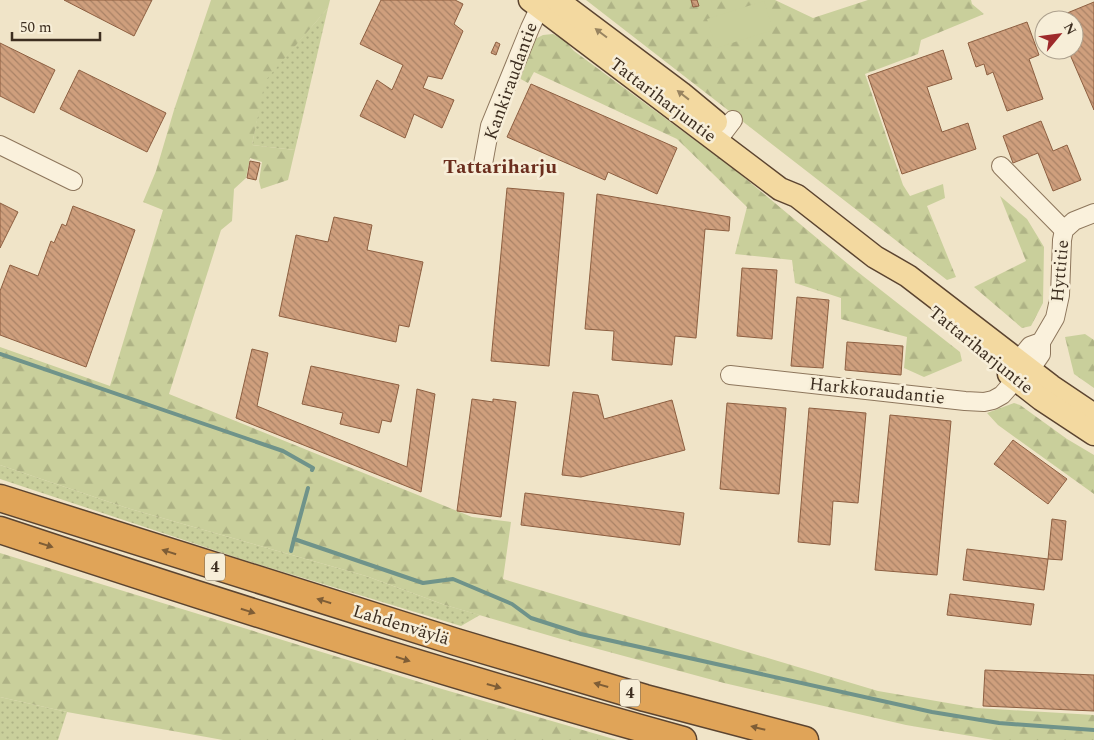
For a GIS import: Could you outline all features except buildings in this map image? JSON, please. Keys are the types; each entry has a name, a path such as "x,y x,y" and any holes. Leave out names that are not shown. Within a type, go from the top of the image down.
{"highway":[{"name":"Lahdenväylä","path":"0,498 456,642 645,698 805,740"},
{"name":"Lahdenväylä","path":"0,530 211,599 447,672 683,740"}],"main road":[{"name":"Tattariharjuntie","path":"542,2 725,130 780,189 797,196 875,257 900,285 1021,370 1094,415"},
{"name":"Tattariharjuntie","path":"1021,370 1064,415 1094,434"}],"street":[{"name":"Kankiraudantie","path":"483,164 490,126 542,2"},
{"path":"0,145 73,181"},
{"path":"1001,166 1064,230"},
{"name":"Hyttitie","path":"1021,370 1041,354 1041,342 1055,318 1060,294 1064,230 1074,221 1094,213"},
{"name":"Harkkoraudantie","path":"730,375 984,402 1002,395 1021,370"}],"green space":[{"path":"211,0 330,0 328,8 265,81 252,145 295,150 288,180 261,189 259,181 262,162 250,158 246,178 234,189 232,221 221,230 169,394 472,517 511,522 503,579 878,691 977,708 1094,715 1094,740 994,740 906,725 724,683 561,639 445,605 366,576 127,508 0,465 0,347 110,386 163,210 143,202 156,171 174,110"},
{"path":"586,0 775,0 813,18 868,0 971,0 972,4 984,14 921,40 918,54 865,74 903,185 910,196 943,184 945,198 927,206 956,277 947,280"},
{"path":"764,1 773,30 716,48 707,19"},
{"path":"328,8 295,150 252,145 264,81"},
{"path":"553,34 564,40 574,51 734,169 854,269 960,352 962,361 924,377 904,368 907,337 841,319 841,298 795,283 792,260 735,254 747,207 677,139 534,72 528,83 517,77 533,40 543,35"},
{"path":"1000,196 1027,219 1044,247 1043,303 1031,326 1022,328 974,287 1026,261"},
{"path":"1085,334 1094,340 1094,388 1074,374 1065,337"},
{"path":"1014,403 1020,405 1067,439 1094,455 1094,494 998,425 987,413"},
{"path":"0,465 127,508 366,576 445,605 480,615 461,626 241,559 0,479"},
{"path":"0,553 442,689 617,740 223,740 67,712 0,697"},
{"path":"0,697 67,712 58,740 0,740"}],"waterway":[{"path":"0,354 283,451 313,468 312,470"},
{"path":"308,488 294,539 423,583 453,579 512,604 531,618 581,634 932,712 999,723 1094,730"},
{"path":"291,551 294,539"}],"district":[{"name":"Tattariharju","path":"500,167"}]}
